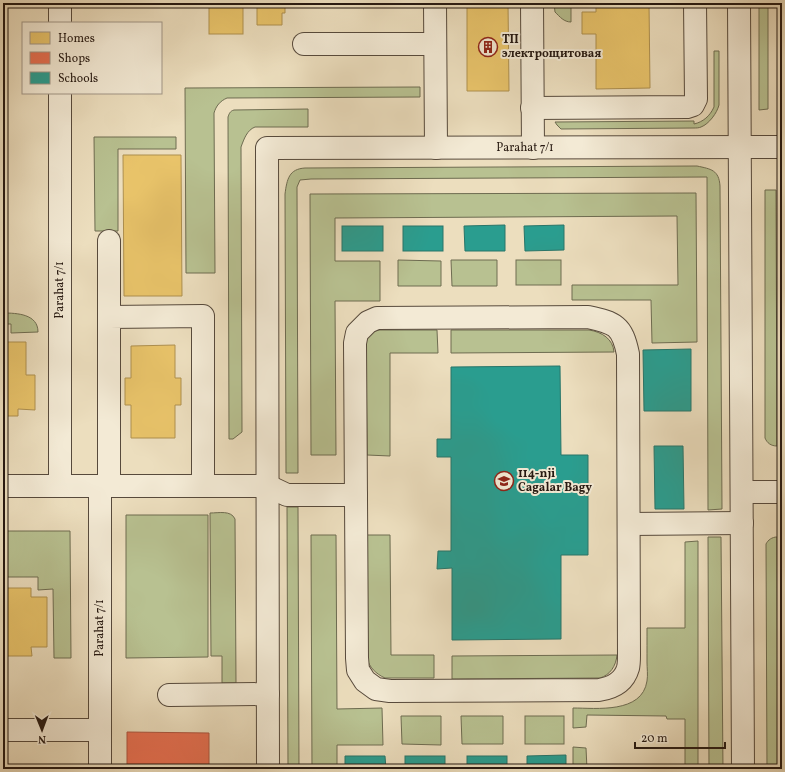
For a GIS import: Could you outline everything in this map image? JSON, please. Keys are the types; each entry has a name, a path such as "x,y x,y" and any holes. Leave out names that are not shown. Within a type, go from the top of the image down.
{"street":[{"path":"60,3 60,22"},
{"path":"435,3 436,148"},
{"path":"532,3 533,148"},
{"path":"532,108 687,107 693,105 696,99 695,3"},
{"path":"739,3 743,769"},
{"path":"304,44 436,44"},
{"name":"Parahat 7/1","path":"60,94 60,486"},
{"name":"Parahat 7/1","path":"268,486 267,148 782,147"},
{"name":"Parahat 7/1","path":"100,769 109,316 109,241"},
{"path":"109,316 203,316 203,486"},
{"path":"588,317 604,320 617,327 625,340 628,354 629,524 628,669 621,680 610,688 599,690 390,691 376,689 365,681 358,670 357,658 355,343 357,333 368,322 377,318 588,317"},
{"path":"3,486 268,486 287,496 356,495"},
{"path":"268,486 268,769"},
{"path":"742,492 782,492"},
{"path":"629,524 742,523"},
{"path":"169,695 268,694"},
{"path":"3,730 100,730"}],"green space":[{"path":"554,3 571,3 571,22 564,20 555,12"},
{"path":"759,3 768,3 768,109 759,110"},
{"path":"779,3 782,3 782,98 779,98"},
{"path":"714,51 719,51 719,105 712,118 701,127 561,129 555,122 694,121 694,124 700,122 708,116 714,107"},
{"path":"420,87 420,97 227,98 220,102 214,113 215,273 186,273 185,88"},
{"path":"308,109 308,127 255,127 248,133 241,147 242,432 233,439 229,439 228,117 234,110"},
{"path":"94,137 176,137 176,149 118,149 118,231 95,231"},
{"path":"697,166 710,169 716,173 720,186 722,509 708,510 707,177 300,180 297,187 298,473 286,473 285,194 288,179 295,170 305,168"},
{"path":"765,190 776,190 777,446 770,444 765,438"},
{"path":"696,193 697,342 652,343 651,300 572,300 572,285 678,285 677,216 335,218 335,261 380,261 380,301 335,301 336,455 311,455 310,194"},
{"path":"398,260 441,261 441,286 398,286"},
{"path":"451,260 497,260 497,286 452,286"},
{"path":"516,260 561,260 561,285 516,285"},
{"path":"3,313 20,314 31,318 37,326 38,332 11,333 11,324 3,324"},
{"path":"376,330 437,330 438,353 390,353 390,456 367,455 366,342 367,338"},
{"path":"451,330 589,330 598,332 606,337 612,343 614,352 451,353"},
{"path":"287,507 298,507 299,769 288,769"},
{"path":"210,513 228,513 235,519 236,683 222,683 222,656 211,656"},
{"path":"126,515 208,515 208,657 126,658"},
{"path":"3,531 70,531 71,658 54,658 53,589 38,590 38,577 3,577"},
{"path":"311,535 336,535 337,709 382,708 383,745 337,745 337,769 312,769"},
{"path":"367,535 390,535 391,655 434,655 434,678 385,678 376,672 369,664 367,658"},
{"path":"708,537 721,537 723,769 709,769"},
{"path":"777,537 778,769 767,769 766,544 770,539"},
{"path":"698,541 698,769 685,769 685,719 667,719 666,716 587,715 586,727 573,728 573,708 617,707 637,699 643,692 647,681 647,628 685,628 685,542"},
{"path":"617,655 612,670 604,677 600,678 452,679 452,656"},
{"path":"401,716 441,716 441,745 402,744"},
{"path":"461,716 503,716 503,744 462,744"},
{"path":"525,716 564,716 564,744 525,744"},
{"path":"573,747 586,748 587,769 573,769"}],"building: Homes":[{"path":"209,3 243,3 243,34 209,34"},
{"path":"257,3 285,3 285,13 282,13 282,25 257,25"},
{"name":"ТП электрощитовая","path":"467,3 508,3 509,91 467,91"},
{"path":"596,3 649,3 650,88 596,89 596,34 582,34 582,12 596,12"},
{"path":"123,155 181,155 182,296 124,296"},
{"path":"3,342 26,342 26,375 35,375 35,410 18,409 18,416 3,416"},
{"path":"175,345 175,378 181,378 181,405 175,405 175,438 131,438 131,405 125,405 125,378 131,378 131,346"},
{"path":"3,588 31,588 31,597 47,597 47,647 31,647 32,656 3,656"}],"building: Shops":[{"path":"127,732 209,733 209,769 127,769"}],"building: Schools":[{"path":"505,225 505,251 465,251 464,226"},
{"path":"564,225 564,250 525,251 524,226"},
{"path":"342,226 383,226 383,251 342,251"},
{"path":"403,226 443,226 443,251 403,251"},
{"path":"691,349 691,411 644,411 643,350"},
{"path":"560,366 561,455 588,455 588,555 561,555 561,639 452,640 452,568 437,569 438,551 451,551 451,457 437,457 437,439 451,439 451,367"},
{"path":"654,446 683,446 684,509 655,509"},
{"path":"566,755 566,769 527,769 527,756"},
{"path":"345,756 385,756 386,769 345,769"},
{"path":"405,756 445,756 445,769 405,769"},
{"path":"467,756 507,756 507,769 467,769"}],"place":[{"name":"ТП электрощитовая","path":"488,47"},
{"name":"114-nji Cagalar Bagy","path":"504,481"}]}
